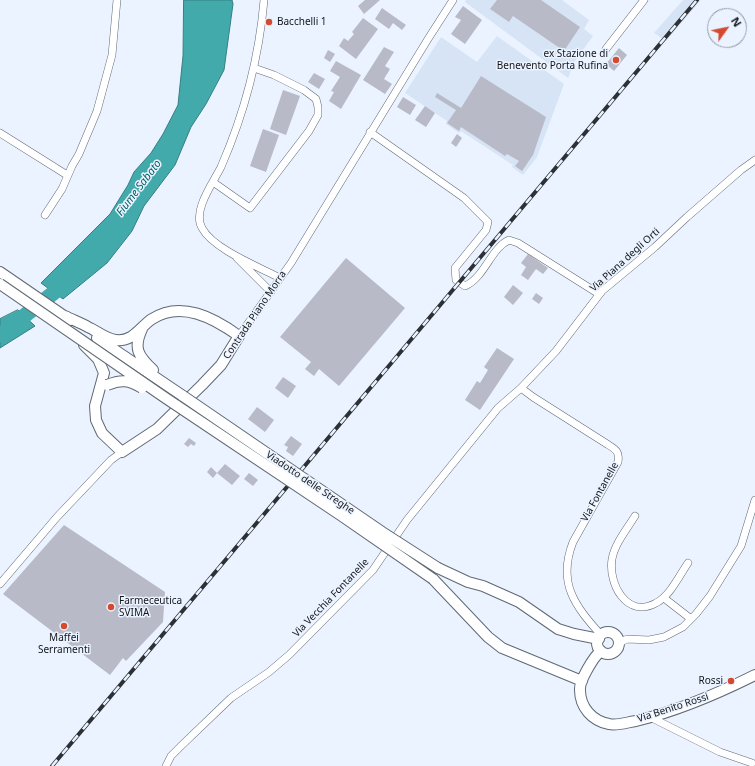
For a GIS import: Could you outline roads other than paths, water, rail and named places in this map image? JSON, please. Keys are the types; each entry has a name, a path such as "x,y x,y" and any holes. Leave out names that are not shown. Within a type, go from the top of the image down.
{"main road":[{"path":"0,272 183,396"},
{"path":"0,284 190,415 342,516 433,579 488,637 502,648 582,681"},
{"path":"66,316 116,340 128,338 139,333 150,320 164,313 178,310 205,316 239,336"},
{"path":"54,321 98,359 104,374 105,383 99,393 95,406 96,420 102,433 122,452"},
{"path":"139,333 137,346 138,354 145,363 183,396"},
{"name":"Contrada Piano Morra","path":"122,452 157,428 202,385 221,365 239,336"},
{"path":"105,383 116,381 133,382 164,402 190,415"},
{"name":"Viadotto delle Streghe","path":"183,396 382,532 438,568 468,582 483,586 519,602 558,629 574,634 600,637"},
{"path":"600,637 607,633 614,634 619,643 619,647 614,652 607,654 601,651"},
{"name":"Via Fontanelle","path":"600,637 598,646 601,651"},
{"name":"Via Benito Rossi","path":"601,651 597,654 582,681 579,688 580,699 586,711 600,720 610,724 627,723 650,717 709,696 755,675"}],"street":[{"path":"45,215 62,189 97,111 112,55 117,0"},
{"path":"264,0 261,34 243,110 213,182 200,208 199,217 201,227 208,238 280,278"},
{"name":"Contrada Piano Morra","path":"239,336 280,278 453,0"},
{"path":"606,49 644,0"},
{"path":"213,182 250,208 309,131 318,115 316,99 304,90 274,75 254,68"},
{"path":"370,132 464,198 488,222 486,230 455,268 456,280 458,283 465,286 471,283 503,243 509,240 518,243 599,294"},
{"path":"0,133 67,175"},
{"name":"Via Piana degli Orti","path":"521,388 556,350 599,294 655,247 741,170 755,160"},
{"path":"231,252 271,292"},
{"name":"Via Fontanelle","path":"521,388 616,450 619,455 618,462 573,542 569,552 567,565 571,593 578,607 600,637"},
{"name":"Via Vecchia Fontanelle","path":"166,766 171,756 231,698 269,672 290,655 373,570 407,520 498,408 521,388"},
{"name":"Contrada Piano Morra","path":"0,584 57,517 111,460 122,452"},
{"path":"619,643 627,639 649,640 664,637 683,627 696,614 710,596 741,546 755,500"},
{"path":"635,516 615,550 612,559 613,581 617,590 626,602 635,607 648,606 664,598 688,563"},
{"path":"664,598 690,619"},
{"path":"650,717 720,752 752,763"}],"water":[{"path":"184,0 232,0 233,4 224,70 206,104 191,127 175,165 144,206 132,231 107,263 63,299 41,283 110,214 128,185 134,172 151,153 163,134 178,105 183,56"},
{"path":"18,310 35,326 0,348 0,319"}],"waterway":[{"name":"Fiume Sabato","path":"0,335 66,283 69,279"}],"railway":[{"path":"52,766 697,0"}],"place":[{"name":"Bacchelli 1","path":"269,22"},
{"name":"ex Stazione di Benevento Porta Rufina","path":"616,60"},
{"name":"Farmeceutica SVIMA","path":"111,607"},
{"name":"Maffei Serramenti","path":"64,626"},
{"name":"Rossi","path":"731,681"}]}
